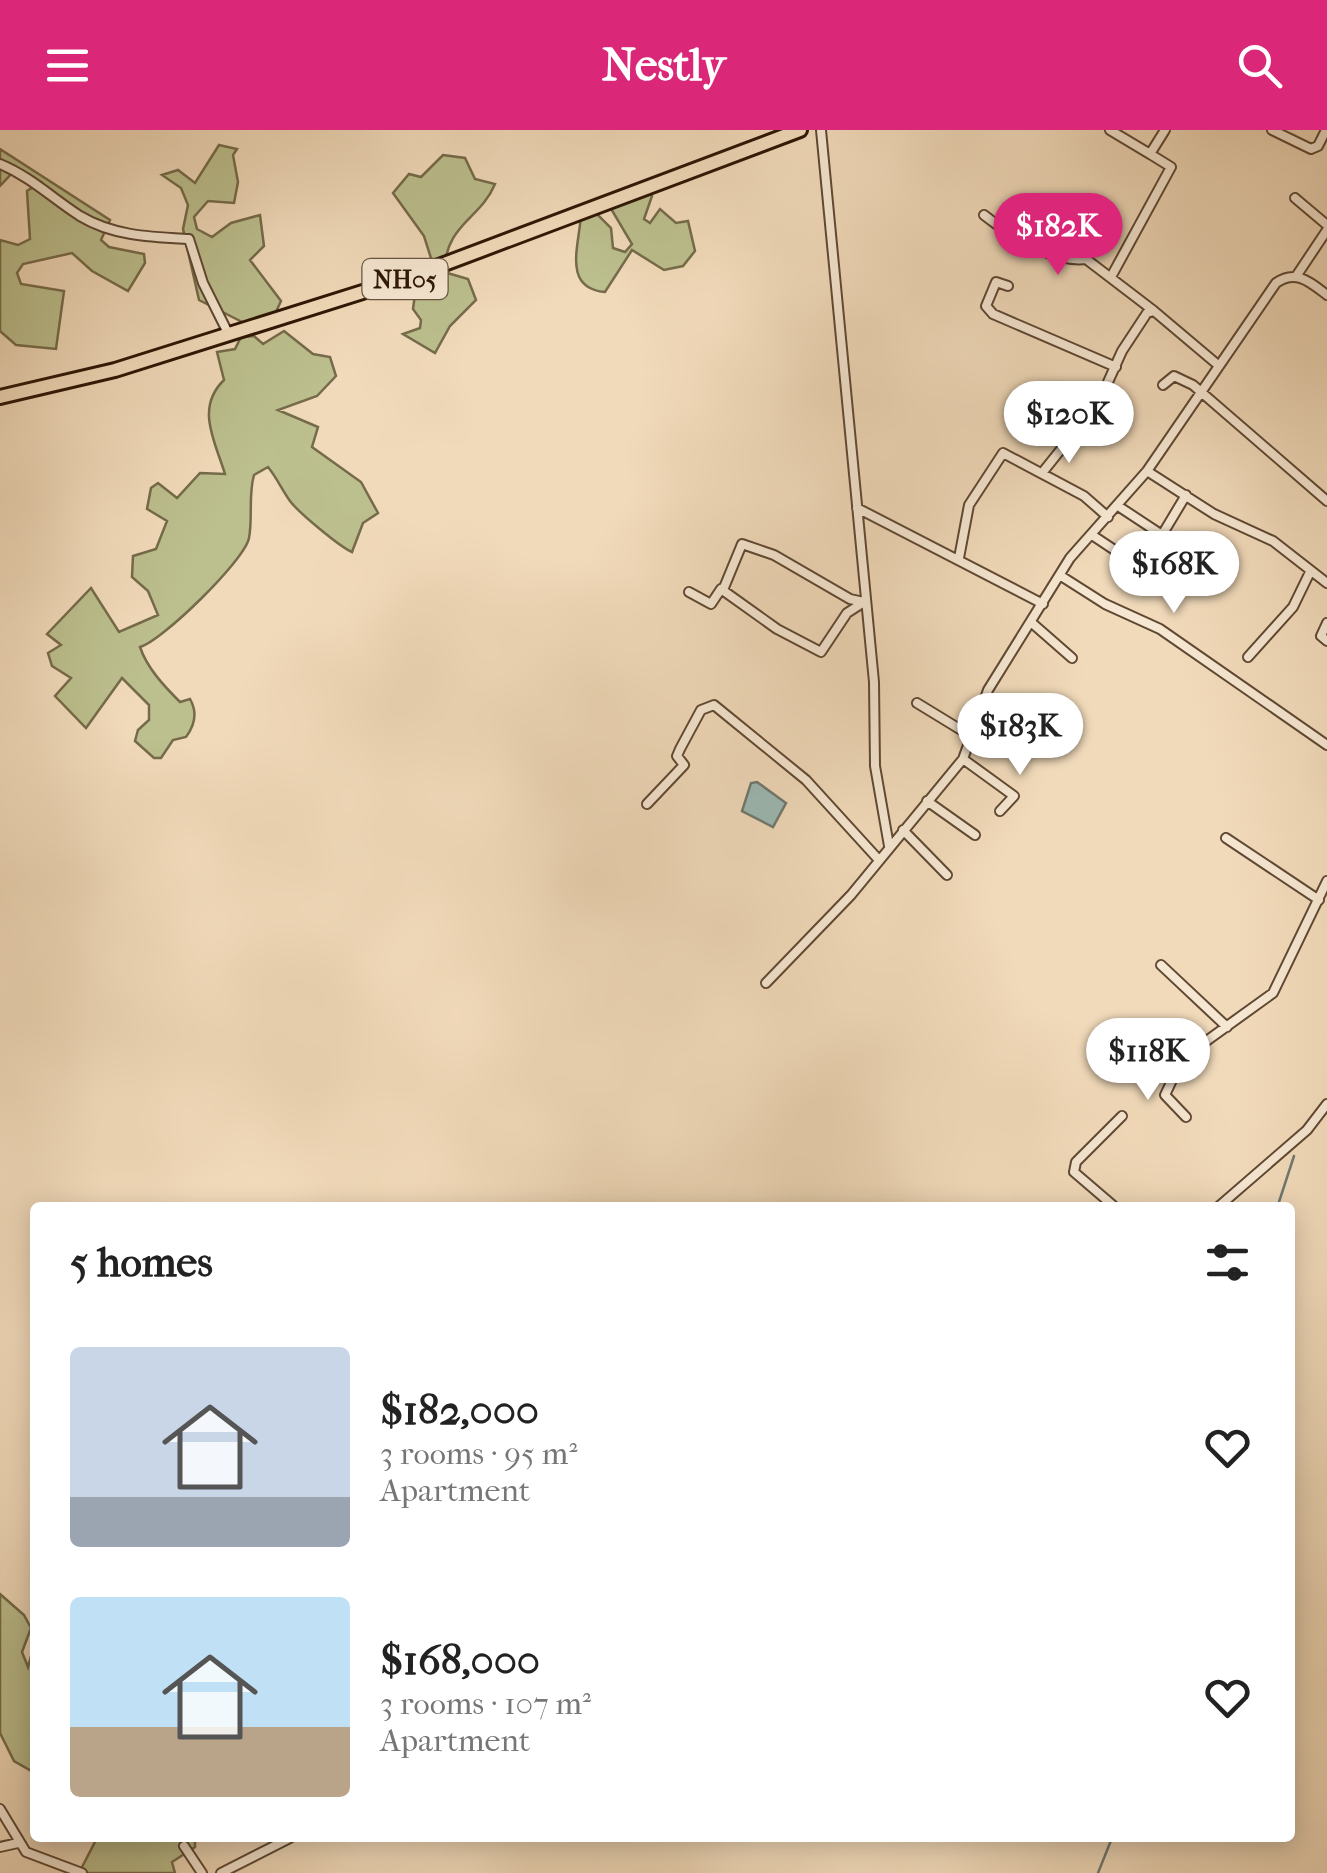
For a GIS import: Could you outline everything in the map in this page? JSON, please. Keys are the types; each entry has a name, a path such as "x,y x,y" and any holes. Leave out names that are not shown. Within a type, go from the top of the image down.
{"main road":[{"name":"NH05","path":"0,397 99,375 408,278 800,130"}],"street":[{"path":"821,130 874,682 875,766 889,846"},
{"path":"1110,130 1170,166 1111,277"},
{"path":"1150,154 1165,130"},
{"path":"1272,130 1311,149 1318,146 1326,130"},
{"path":"0,164 24,174 104,228 141,236 189,239 203,284 229,335"},
{"path":"1295,198 1327,228 1298,276"},
{"path":"984,214 1010,233 1070,263 1086,260 1218,365"},
{"path":"766,983 851,895 963,758 988,690 1060,576 1146,471 1276,282 1286,275 1298,276 1327,295"},
{"path":"1008,286 996,282 986,306 993,314 1116,367"},
{"path":"1042,473 1099,402 1131,336 1154,311"},
{"path":"1163,385 1174,376 1202,391 1327,501"},
{"path":"959,558 969,504 1003,453 1084,496 1108,517"},
{"path":"1146,471 1214,514 1273,541 1327,582"},
{"path":"1118,506 1162,535 1186,494"},
{"path":"857,508 1042,604"},
{"path":"1092,535 1131,561"},
{"path":"689,592 711,604 723,590 742,544 774,556 850,599 864,602"},
{"path":"1248,656 1293,607 1310,572"},
{"path":"1060,576 1105,604 1160,629 1327,745"},
{"path":"723,590 777,630 821,652 847,613 864,602"},
{"path":"1032,623 1072,658"},
{"path":"1327,623 1321,636 1327,642"},
{"path":"917,703 971,736"},
{"path":"647,804 684,764 678,756 680,749 701,710 714,706 806,780 878,859"},
{"path":"963,758 1014,796 1000,812"},
{"path":"927,801 975,835"},
{"path":"902,830 947,875"},
{"path":"1226,838 1319,900"},
{"path":"1137,1054 1156,1074 1272,993 1327,881"},
{"path":"1161,964 1227,1027"},
{"path":"1172,1066 1174,1078 1165,1095 1186,1116"},
{"path":"1224,1202 1307,1130 1327,1104"},
{"path":"1109,1202 1074,1172 1076,1162 1122,1116"},
{"path":"0,1809 18,1843 36,1858 82,1873"},
{"path":"222,1873 282,1842"},
{"path":"0,1847 18,1843"},
{"path":"184,1846 202,1873"}],"green space":[{"path":"219,145 237,149 233,155 238,182 234,203 208,201 194,217 197,229 212,237 231,223 260,215 264,246 250,260 281,301 275,314 246,324 199,300 183,229 188,205 181,188 162,175 178,170 195,183"},
{"path":"0,149 110,220 101,240 109,247 144,254 145,263 128,291 92,271 72,253 23,264 17,273 21,284 64,291 56,349 16,345 0,331 0,240 18,245 30,239 27,191 41,182 16,169 0,186"},
{"path":"443,155 465,158 475,179 495,184 457,232 446,256 444,272 468,279 476,300 450,326 435,353 403,334 420,328 421,320 413,309 417,280 436,274 424,236 393,193 409,174 421,177"},
{"path":"646,190 652,196 644,219 650,223 660,209 676,223 688,221 695,251 683,266 664,270 632,250 605,292 591,289 582,282 576,261 581,212 593,210 611,228 613,248 625,252 632,244 610,207"},
{"path":"284,331 313,354 330,357 336,376 317,396 278,410 318,427 312,447 361,482 378,513 363,523 352,552 294,506 268,467 254,475 249,538 244,549 219,581 183,616 140,647 162,683 180,702 190,699 195,714 186,737 173,740 161,758 154,758 135,741 138,730 149,720 149,705 122,678 86,728 55,696 71,678 52,666 48,653 61,645 47,634 91,588 119,632 158,615 148,591 132,577 133,556 156,549 167,521 147,509 151,488 158,483 177,498 200,473 225,474 209,413 215,391 224,380 217,352 235,349 241,337 254,336 263,344"},
{"path":"0,1594 24,1615 30,1626 22,1652 28,1667 30,1660 30,1770 14,1761 0,1733"},
{"path":"95,1842 195,1842 195,1847 172,1862 175,1873 79,1873"}],"water":[{"path":"757,782 786,803 773,827 742,811 751,783"}],"waterway":[{"path":"1279,1202 1294,1156"},
{"path":"1098,1873 1110,1842"}]}
